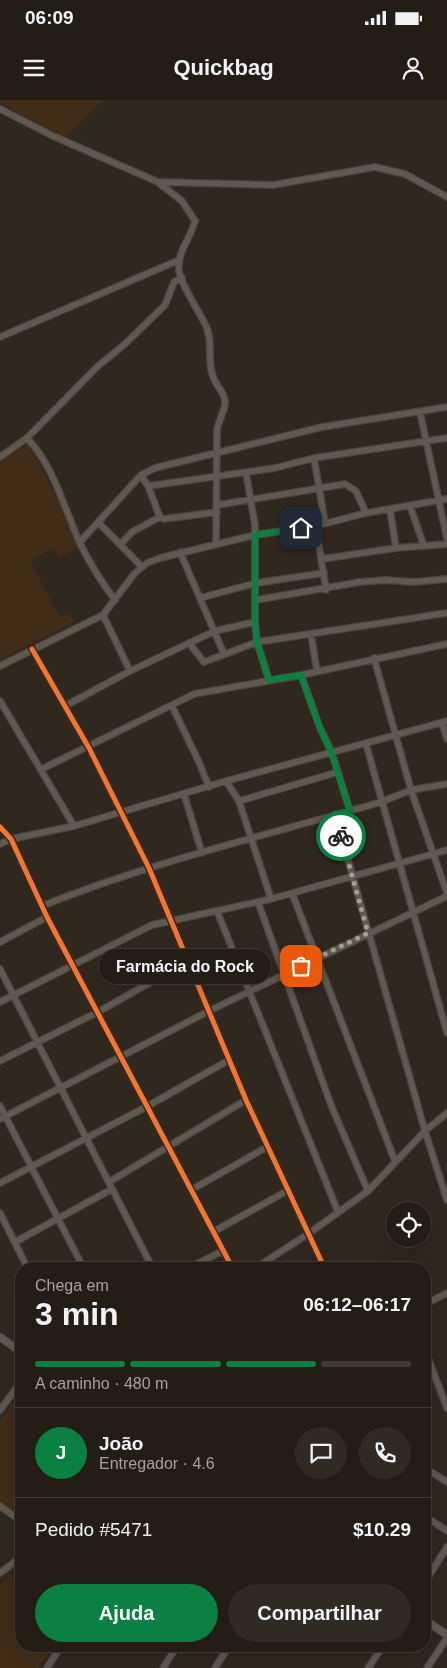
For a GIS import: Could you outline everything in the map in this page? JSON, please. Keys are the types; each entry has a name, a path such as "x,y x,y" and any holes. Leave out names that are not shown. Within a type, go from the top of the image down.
{"street":[{"path":"0,109 53,136 158,182 182,201 195,221 191,237 180,252 179,272 207,328 210,338 209,362 214,379 225,399 225,405 220,413 216,429 216,544"},
{"path":"158,182 273,185 375,167 405,174 447,197"},
{"path":"0,337 179,260"},
{"path":"0,457 26,438 98,366 126,343 164,304 174,282 182,278"},
{"path":"80,542 141,475 168,463 322,427 447,407"},
{"path":"420,412 447,539"},
{"path":"26,438 33,445 56,487 80,542 103,584 115,600"},
{"path":"148,486 275,468 314,458 447,438"},
{"path":"314,458 325,523"},
{"path":"246,472 255,535 255,622 257,642 269,680"},
{"path":"141,475 148,486 160,517 167,520 217,512"},
{"path":"217,505 337,484 350,485 356,491 366,513"},
{"path":"0,666 103,615 142,567 160,558 255,535 316,526 366,513 447,499"},
{"path":"410,506 424,546"},
{"path":"390,510 396,548"},
{"path":"120,544 132,532 160,517"},
{"path":"99,523 142,567"},
{"path":"316,526 326,590"},
{"path":"322,559 396,548 447,544"},
{"path":"180,552 224,654"},
{"path":"200,598 256,583 324,574"},
{"path":"256,600 374,581 413,582 447,579"},
{"path":"189,643 202,662 257,642 447,613"},
{"path":"103,615 130,671"},
{"path":"65,706 130,671 215,631 255,622"},
{"path":"311,634 317,671"},
{"path":"42,769 207,690 301,675 447,644"},
{"path":"32,650 122,811 149,868 246,1100 321,1262"},
{"path":"3,1118 209,1011 447,895 434,853 410,790 374,658"},
{"path":"301,675 320,728 332,754 350,811"},
{"path":"0,701 42,769 74,826"},
{"path":"172,706 199,762 208,787"},
{"path":"0,844 11,839 74,826 226,781 332,754 445,722 447,739"},
{"path":"366,744 398,864 447,1033"},
{"path":"239,801 338,772"},
{"path":"226,781 239,801 271,898"},
{"path":"42,906 92,886 202,852 381,802 410,790 447,784"},
{"path":"184,794 202,852"},
{"path":"335,814 425,1132 447,1200"},
{"path":"0,827 11,839 47,918 228,1262"},
{"path":"0,1002 135,932 170,920 258,902 447,850"},
{"path":"292,893 396,1162"},
{"path":"258,902 331,1105 368,1191"},
{"path":"217,911 338,1212"},
{"path":"0,942 47,918"},
{"path":"0,1061 98,1012 188,961"},
{"path":"0,969 88,1137 112,1189 150,1262"},
{"path":"0,1183 146,1107 229,1060"},
{"path":"109,1182 246,1100"},
{"path":"0,1106 3,1118 31,1166 80,1262"},
{"path":"265,1262 368,1191 425,1132 447,1113"},
{"path":"191,1190 267,1147"},
{"path":"15,1242 112,1189"},
{"path":"213,1232 288,1191"},
{"path":"0,1213 25,1262"},
{"path":"200,1262 223,1251"},
{"path":"431,1301 447,1293"},
{"path":"0,1337 15,1348"},
{"path":"431,1368 447,1408"},
{"path":"0,1410 15,1390"},
{"path":"431,1472 447,1482"},
{"path":"0,1506 15,1517"},
{"path":"431,1520 447,1531"},
{"path":"431,1572 447,1547"},
{"path":"0,1573 15,1562"},
{"path":"427,1668 447,1636 431,1624"},
{"path":"46,1668 57,1652"},
{"path":"163,1668 173,1652"},
{"path":"215,1668 225,1652"},
{"path":"368,1668 379,1652"}],"shaded area":[{"path":"0,100 103,100 65,137 0,103"},
{"path":"29,443 81,546 59,558 54,548 30,561 60,617 69,613 73,622 0,660 0,462"},
{"path":"15,1401 15,1512 0,1502 0,1420"},
{"path":"10,1575 15,1578 15,1652 48,1652 39,1668 0,1668 0,1585"}],"cycle path":[{"path":"32,649 89,748 149,868 246,1100 322,1262"},
{"path":"0,827 11,839 47,917 229,1262"}],"way so far":[{"path":"301,966 368,933 341,836"}],"place":[{"name":"Farmácia do Rock","path":"301,966"}],"route":[{"path":"301,528 255,535 255,622 257,642 269,680 301,675 320,728 332,754 350,811 335,814 341,836"}]}
